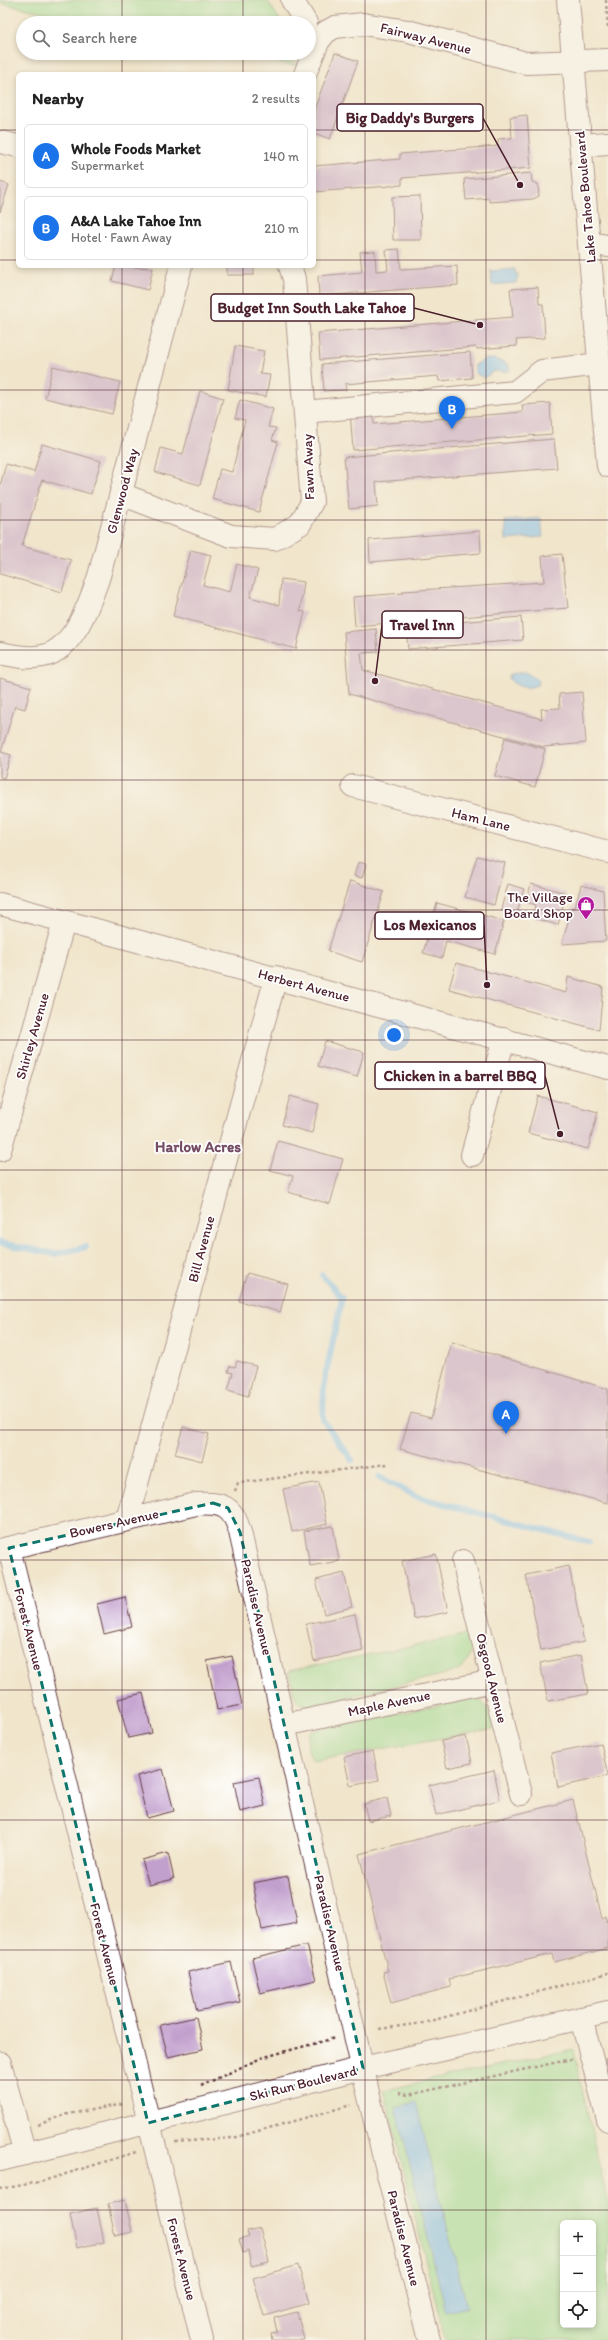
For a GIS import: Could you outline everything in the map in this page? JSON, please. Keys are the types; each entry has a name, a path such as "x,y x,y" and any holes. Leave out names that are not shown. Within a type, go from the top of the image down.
{"main road":[{"path":"292,0 302,16"},
{"name":"Lake Tahoe Boulevard","path":"568,0 581,145 598,245 602,323 599,364 608,466"},
{"name":"Fairway Avenue","path":"316,34 326,32 335,27 363,24 408,31 526,62 608,60"},
{"name":"Fairway Avenue","path":"305,72 308,60"},
{"path":"0,142 16,146"},
{"path":"581,145 608,143"},
{"name":"Glenwood Way","path":"0,653 22,657 44,656 61,647 76,628 88,606 99,576 180,268"},
{"name":"Fawn Away","path":"121,494 231,536 275,539 300,524 312,502 294,279 291,268"},
{"path":"305,412 515,392 542,371 599,364"},
{"name":"Ham Lane","path":"353,786 608,852"},
{"name":"Herbert Avenue","path":"0,904 276,977 608,1068"},
{"name":"Shirley Avenue","path":"0,1150 64,922"},
{"name":"Bill Avenue","path":"127,1520 276,977"},
{"path":"472,1155 504,1039"},
{"name":"Bowers Avenue","path":"4,1549 196,1504 213,1503 228,1508"},
{"name":"Paradise Avenue","path":"228,1508 233,1515 240,1532 363,2068 429,2340"},
{"name":"Forest Avenue","path":"4,1549 202,2340"},
{"name":"Osgood Avenue","path":"463,1561 521,1794"},
{"name":"Maple Avenue","path":"284,1725 493,1681"},
{"name":"Ski Run Boulevard","path":"0,2160 363,2068 608,2012"},
{"path":"581,2018 608,2120"},
{"path":"0,2063 25,2154"}],"path":[{"path":"606,0 608,28"},
{"path":"228,1508 238,1483 388,1464"},
{"path":"379,2029 423,2023 608,1973"},
{"path":"196,2088 213,2082 262,2058 341,2036"},
{"path":"398,2093 408,2095 591,2055"},
{"path":"18,2131 63,2115 129,2103"},
{"path":"173,2142 233,2138 354,2104"},
{"path":"0,2189 40,2182 141,2150"}],"highlighted area":[{"path":"213,1503 228,1508 240,1532 363,2068 148,2123 9,1548"}],"green space":[{"path":"0,0 267,0 277,16 60,16 0,3"},
{"path":"266,60 294,60 295,66"},
{"path":"468,1634 470,1645 469,1659 458,1671 311,1706 300,1704 294,1695 289,1671"},
{"path":"475,1698 483,1703 489,1710 493,1719 493,1729 314,1761 308,1750 307,1743 310,1731"},
{"path":"573,2049 608,2203 608,2340 445,2340 384,2090"}],"water":[{"path":"515,269 515,273 518,274 516,283 492,285 490,271"},
{"path":"485,359 494,359 508,364 510,370 505,372 494,371 484,378 475,373 475,365"},
{"path":"541,518 543,537 506,540 505,521"},
{"path":"525,672 534,676 538,681 537,685 533,687 522,687 509,679 510,674"},
{"path":"416,2102 467,2307 446,2312 396,2107"}],"building":[{"path":"335,53 358,61 330,139 316,134 316,105"},
{"path":"527,115 531,168 402,178 402,185 316,192 316,166 400,159 400,154 498,146 498,139 512,138 510,117"},
{"path":"531,173 532,182 538,184 539,196 533,199 489,202 489,198 466,200 464,179"},
{"path":"0,182 9,185 0,212"},
{"path":"420,196 421,240 393,240 392,197"},
{"path":"399,249 401,269 457,266 458,285 319,296 318,276 362,272 360,252 375,251 376,271 388,270 386,250"},
{"path":"115,268 153,268 148,290 112,281"},
{"path":"227,268 254,268 254,275 227,275"},
{"path":"538,287 539,304 543,304 545,338 516,340 517,346 477,349 476,347 320,360 318,333 513,317 510,289"},
{"path":"235,346 264,351 260,374 270,375 266,397 228,390"},
{"path":"470,352 472,378 439,381 438,376 345,384 346,390 324,391 322,364"},
{"path":"53,366 120,382 112,414 45,398"},
{"path":"200,391 223,398 200,485 155,472 161,448 183,454"},
{"path":"240,400 273,409 268,427 276,428 272,440 278,442 259,512 212,499 220,469 232,472 245,420 235,418"},
{"path":"550,403 552,434 353,450 350,411 373,409 374,424 523,412 522,405"},
{"path":"554,439 557,468 376,482 378,506 349,509 344,457"},
{"path":"42,444 101,461 91,494 42,480 22,546 71,560 62,592 0,574 0,486 6,464 34,472"},
{"path":"480,531 481,553 370,562 369,540"},
{"path":"191,550 211,555 203,585 230,592 237,564 258,570 250,597 279,605 281,579 304,582 300,611 305,612 296,649 173,616"},
{"path":"562,554 568,608 355,626 353,597 403,593 403,591 544,582 542,556"},
{"path":"521,617 523,640 408,649 406,626"},
{"path":"376,629 378,652 361,653 363,670 542,719 541,709 560,708 559,694 582,692 586,743 544,747 349,694 344,632"},
{"path":"0,678 31,687 25,709 15,706 1,752 11,755 4,778 0,777"},
{"path":"505,738 545,749 535,787 495,776"},
{"path":"477,856 505,863 494,905 465,897"},
{"path":"358,862 366,864 362,878 354,876"},
{"path":"350,881 384,892 362,962 328,951"},
{"path":"508,884 524,889 517,913 501,909"},
{"path":"531,884 566,893 558,925 533,918 536,905 526,902"},
{"path":"581,885 603,891 606,941 562,944 572,907 575,908"},
{"path":"437,903 504,921 495,954 446,941 442,958 423,953"},
{"path":"456,963 566,993 568,977 603,987 599,1030 449,989"},
{"path":"325,1041 364,1052 357,1077 318,1066"},
{"path":"290,1096 319,1104 312,1133 282,1125"},
{"path":"538,1096 598,1112 588,1149 528,1133"},
{"path":"278,1141 343,1159 330,1204 288,1192 293,1176 270,1170"},
{"path":"247,1273 288,1284 280,1312 239,1301"},
{"path":"452,1342 608,1389 608,1503 400,1449 411,1413 431,1418"},
{"path":"237,1361 256,1366 248,1396 228,1390 233,1373 228,1372 230,1366 235,1367"},
{"path":"183,1427 209,1434 202,1461 175,1454"},
{"path":"319,1482 327,1524 292,1532 283,1489"},
{"path":"333,1526 339,1561 310,1566 304,1531"},
{"path":"436,1554 448,1612 414,1619 402,1561"},
{"path":"569,1566 584,1642 541,1650 526,1575"},
{"path":"344,1573 352,1607 324,1614 316,1580"},
{"path":"125,1597 132,1627 104,1634 97,1604"},
{"path":"355,1614 363,1651 314,1661 306,1624"},
{"path":"581,1655 588,1694 548,1701 540,1663"},
{"path":"232,1656 242,1705 217,1710 207,1661"},
{"path":"143,1693 152,1733 128,1738 118,1699"},
{"path":"466,1736 472,1763 447,1768 441,1741"},
{"path":"601,1743 608,1776 558,1787 551,1753"},
{"path":"373,1751 379,1780 350,1786 344,1757"},
{"path":"163,1769 174,1811 147,1818 137,1776"},
{"path":"494,1770 500,1800 436,1815 429,1785"},
{"path":"259,1777 265,1806 240,1812 234,1782"},
{"path":"387,1798 391,1816 368,1821 364,1804"},
{"path":"573,1800 602,1918 606,1916 608,1923 608,1948 554,1962 552,1954 449,1979 451,1987 391,2003 383,1972 388,1971 359,1854"},
{"path":"168,1853 174,1879 149,1885 142,1860"},
{"path":"288,1876 297,1923 262,1930 253,1883"},
{"path":"307,1945 316,1980 260,1993 252,1958"},
{"path":"231,1962 240,2002 197,2011 188,1972"},
{"path":"196,2017 203,2049 168,2057 160,2025"},
{"path":"608,2058 608,2071 607,2071 605,2059"},
{"path":"125,2200 132,2232 115,2236 108,2204"},
{"path":"97,2208 104,2242 77,2248 70,2214"},
{"path":"260,2228 269,2262 251,2266 248,2251 243,2253 239,2239 249,2236 247,2231"},
{"path":"298,2265 309,2303 264,2316 253,2278"},
{"path":"297,2312 304,2340 272,2340 271,2333 277,2332 274,2318"}],"waterway":[{"path":"0,1243 55,1254 86,1247"},
{"path":"322,1275 342,1298 324,1382 323,1420 352,1460"},
{"path":"379,1477 418,1497 589,1542"}],"place":[{"name":"Big Daddy's Burgers","path":"520,185"},
{"name":"Budget Inn South Lake Tahoe","path":"480,325"},
{"name":"A&A Lake Tahoe Inn","path":"452,429"},
{"name":"Travel Inn","path":"375,681"},
{"name":"The Village Board Shop","path":"586,920"},
{"name":"Los Mexicanos","path":"487,985"},
{"name":"Chicken in a barrel BBQ","path":"560,1134"},
{"name":"Whole Foods Market","path":"506,1434"}],"district":[{"name":"Harlow Acres","path":"198,1147"}]}
